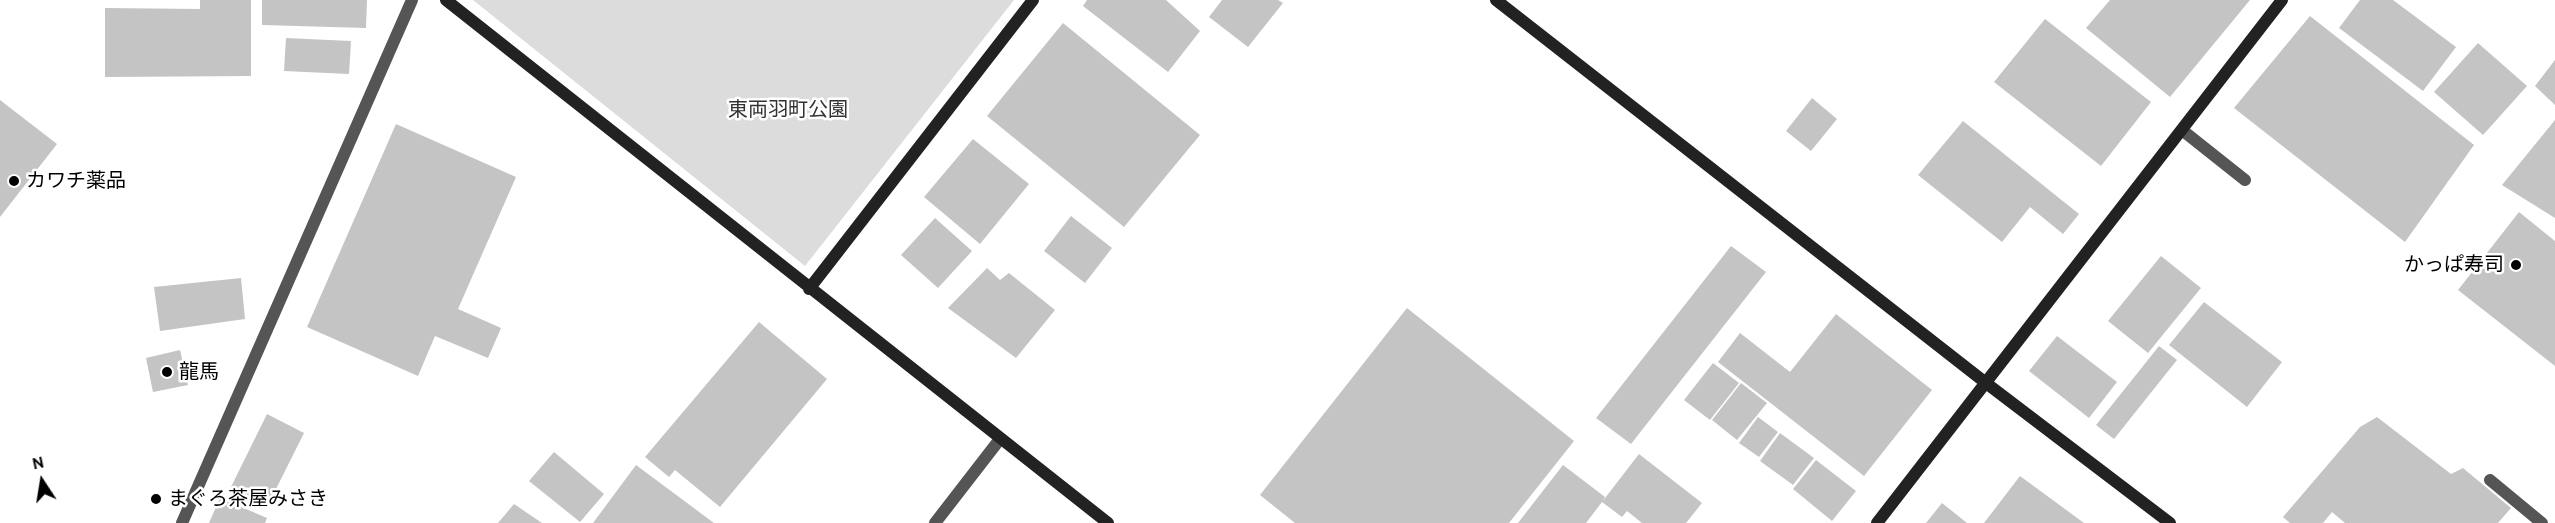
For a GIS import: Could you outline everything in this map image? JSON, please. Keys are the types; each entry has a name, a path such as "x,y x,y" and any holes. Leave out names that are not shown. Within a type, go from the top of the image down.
{"street":[{"path":"182,523 412,0"},
{"path":"446,0 1108,523"},
{"path":"809,289 1033,0"},
{"path":"1496,0 1986,383 2170,523"},
{"path":"1877,523 2282,0"},
{"path":"2182,130 2245,180"},
{"path":"935,523 1000,439"},
{"path":"2490,480 2542,523"}],"green space":[{"name":"東両羽町公園","path":"473,0 1014,0 805,266"}],"building":[{"path":"200,0 251,0 251,76 105,77 105,8 200,9"},
{"path":"262,0 367,0 366,28 262,25"},
{"path":"1087,0 1166,0 1200,31 1168,72 1083,6"},
{"path":"1222,0 1278,0 1283,3 1248,47 1209,17"},
{"path":"2110,0 2250,0 2170,97 2086,28"},
{"path":"2360,0 2393,0 2456,47 2423,91 2339,28"},
{"path":"2310,16 2474,145 2405,242 2234,108"},
{"path":"2045,19 2151,102 2101,166 1994,82"},
{"path":"1063,23 1200,135 1124,227 987,116"},
{"path":"286,38 351,41 349,74 284,71"},
{"path":"2478,43 2527,86 2483,135 2434,92"},
{"path":"2555,60 2555,105 2535,86"},
{"path":"1812,98 1837,119 1811,151 1786,131"},
{"name":"カワチ薬品","path":"0,100 57,144 0,217"},
{"path":"2555,120 2555,218 2502,185"},
{"path":"1963,121 2079,214 2063,234 2030,207 2002,242 1918,175"},
{"path":"396,124 516,177 458,309 501,328 488,358 435,336 418,376 307,327"},
{"path":"973,139 1029,184 980,244 924,197"},
{"name":"かっぱ寿司","path":"2519,212 2555,241 2555,366 2458,290"},
{"path":"1071,216 1112,248 1085,283 1044,251"},
{"path":"935,218 972,251 938,288 901,255"},
{"path":"1731,246 1766,272 1631,444 1596,418"},
{"path":"2161,256 2201,288 2148,353 2108,321"},
{"path":"987,268 1000,280 1009,273 1055,310 1016,358 948,308"},
{"path":"241,278 245,319 160,331 154,287"},
{"path":"2204,302 2282,362 2247,407 2169,345"},
{"path":"1407,308 1574,441 1509,523 1295,523 1260,495"},
{"path":"1836,314 1932,390 1864,476 1718,362 1740,333 1790,372"},
{"path":"759,322 827,379 720,507 675,470 669,477 645,457"},
{"path":"2057,336 2117,382 2089,418 2029,371"},
{"path":"2159,346 2177,360 2114,439 2096,425"},
{"name":"龍馬","path":"180,350 188,385 153,392 146,358"},
{"path":"1713,363 1739,383 1710,420 1684,400"},
{"path":"1741,383 1767,403 1737,440 1712,420"},
{"path":"267,414 304,433 268,505 231,487"},
{"path":"1758,417 1778,432 1759,457 1739,443"},
{"path":"2377,417 2451,474 2463,468 2511,508 2498,523 2345,523 2332,512 2323,523 2290,523 2283,517 2360,427"},
{"path":"1780,433 1814,458 1793,485 1760,461"},
{"path":"554,452 604,494 580,522 529,481"},
{"path":"1639,454 1702,503 1686,523 1642,523 1627,511 1622,517 1602,502"},
{"path":"1816,460 1856,491 1832,521 1793,489"},
{"path":"636,465 714,523 593,523"},
{"path":"1563,465 1605,497 1586,523 1518,523"},
{"path":"2020,476 2084,523 1984,523"},
{"path":"220,498 267,518 265,523 209,523"},
{"path":"1942,503 1967,523 1926,523"},
{"path":"514,504 542,523 498,523"}],"place":[{"name":"カワチ薬品","path":"14,181"},
{"name":"かっぱ寿司","path":"2516,265"},
{"name":"龍馬","path":"167,372"},
{"name":"まぐろ茶屋みさき","path":"156,499"}]}
